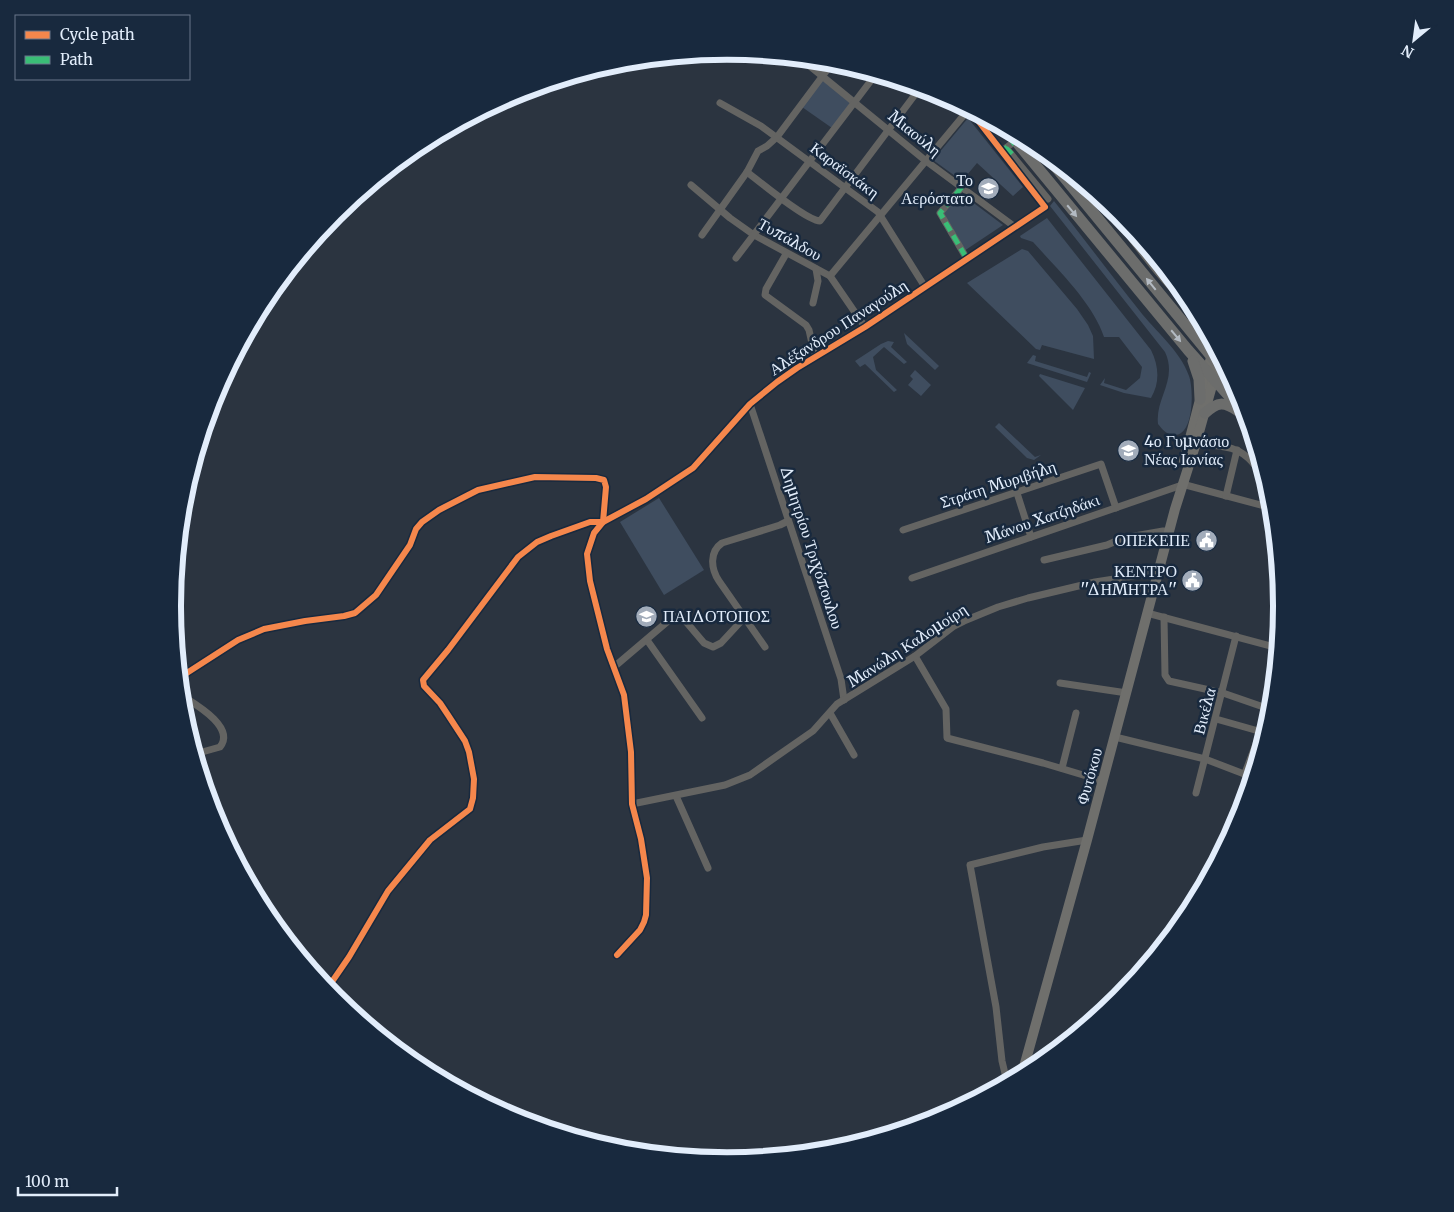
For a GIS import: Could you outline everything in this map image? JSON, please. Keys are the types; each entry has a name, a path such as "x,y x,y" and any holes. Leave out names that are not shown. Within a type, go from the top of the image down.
{"main road":[{"path":"1019,145 1188,350 1233,401"},
{"path":"1063,176 1182,322 1208,348"},
{"path":"1182,322 1199,331"},
{"path":"1188,350 1199,379 1200,400"},
{"path":"1205,413 1213,406 1222,404 1236,410"}],"street":[{"name":"Μιαούλη","path":"810,67 926,161 1015,227"},
{"path":"702,235 747,172 759,150 777,137 828,69"},
{"path":"736,258 872,80"},
{"path":"747,172 814,220 820,221 915,94"},
{"name":"Καραϊσκάκη","path":"720,103 754,121 846,187 881,215 925,287"},
{"path":"830,276 964,114"},
{"path":"980,122 1046,203"},
{"path":"1014,142 1006,148 1046,203"},
{"name":"Τυπάλδου","path":"691,185 720,210 754,235 786,254 830,276 865,327"},
{"path":"962,187 940,213 967,259"},
{"name":"Αλέξανδρου Παναγούλη","path":"617,955 640,930 646,915 647,878 639,830 632,804 631,752 624,695 607,649 590,581 587,554 596,530 603,522 646,498 693,468 750,404 777,382 865,327 1015,227 1046,203"},
{"path":"786,254 764,295 806,325 816,357"},
{"path":"813,303 818,281 816,269"},
{"name":"Φυτόκου","path":"1182,484 1186,454 1200,400 1215,361"},
{"name":"Φυτόκου","path":"1025,1063 1127,693 1182,484 1186,477 1205,413 1210,376"},
{"name":"Δημητρίου Τριχόπουλου","path":"750,404 841,679 844,700"},
{"path":"1196,442 1237,450 1249,458 1254,464"},
{"path":"1226,496 1237,450"},
{"name":"Στράτη Μυριβήλη","path":"903,530 1101,464 1116,508"},
{"path":"186,674 224,648 251,634 272,627 344,616 355,612 376,595 410,545 416,529 422,522 439,510 478,490 535,478 596,478 604,480 606,487 603,522 590,522 551,536 537,542 518,557 423,680 424,686 440,703 465,741 474,779 473,798 470,809 430,840 388,891 332,982"},
{"path":"1182,484 1264,506"},
{"name":"Μάνου Χατζηδάκι","path":"912,578 1182,484"},
{"path":"1017,493 1031,537"},
{"path":"765,647 718,581 712,569 714,555 722,543 788,521"},
{"path":"1044,560 1107,545 1122,538 1163,530 1169,531"},
{"name":"Μανώλη Καλομοίρη","path":"632,804 725,785 750,775 813,731 837,704 915,656 954,626 1006,604 1095,582 1159,572"},
{"path":"1147,613 1272,646"},
{"path":"614,667 676,616 682,617 706,644 714,647 721,643 745,617"},
{"path":"1164,617 1166,678 1172,682 1223,693 1264,705"},
{"name":"Βικέλα","path":"1196,793 1236,636"},
{"path":"647,640 702,718"},
{"path":"915,656 945,705 947,713 947,738 1062,768 1103,781"},
{"path":"1060,683 1127,693"},
{"path":"189,702 213,718 224,732 224,740 220,747 201,752"},
{"path":"830,713 854,756"},
{"path":"1062,768 1076,713"},
{"path":"1216,719 1258,731"},
{"path":"1115,737 1205,759 1246,774"},
{"path":"676,796 708,868"},
{"path":"1005,1076 996,1007 970,865 1052,845 1087,840"}],"shaded area":[{"path":"822,80 851,102 832,128 802,107"},
{"path":"968,118 1023,187 1013,196 977,163 962,181 933,160"},
{"path":"959,192 1003,225 964,251 942,213"},
{"path":"1054,201 1139,310 1173,349 1185,367 1191,382 1192,401 1189,421 1180,434 1168,434 1158,424 1158,415 1169,371 1165,352 1050,206"},
{"path":"1047,218 1151,350 1156,362 1157,380 1151,398 1124,393 1100,385 1105,378 1104,383 1126,390 1140,378 1142,367 1119,337 1104,337 1092,312 1073,287 1033,242 1021,238 1020,236"},
{"path":"1022,249 1028,251 1077,309 1088,325 1093,336 1094,359 1042,345 1040,350 1036,349 967,283"},
{"path":"904,333 939,366 935,370 907,344"},
{"path":"888,341 894,342 891,347 907,362 904,364 884,347 873,357 876,370 897,390 894,392 865,364 860,367 855,361"},
{"path":"1033,355 1036,356 1035,361 1087,377 1089,372 1091,373 1087,382 1027,363"},
{"path":"915,370 931,385 921,396 908,385 913,379 910,376"},
{"path":"1040,374 1085,388 1073,410 1039,376"},
{"path":"999,423 1035,457 1041,455 1034,460 1027,458 995,427"},
{"path":"659,498 704,570 664,595 620,522"}],"marked path":[{"path":"1012,154 1006,148 1014,142"},
{"path":"962,187 940,213 967,259"}],"cycle path":[{"path":"617,955 640,930 644,922 646,915 647,878 641,839 632,804 631,752 624,695 607,649 590,581 587,554 594,533 603,522 646,499 693,468 750,404 777,382 865,327 1045,207 979,122"},
{"path":"186,674 238,640 264,629 355,613 376,595 410,545 416,529 422,522 439,510 478,490 535,477 596,478 604,480 606,487 603,522 590,522 551,536 537,542 518,557 423,680 424,686 440,703 465,741 474,779 473,798 470,809 430,840 388,891 349,957 332,982"}],"place":[{"name":"Το Αερόστατο","path":"989,189"},
{"name":"4ο Γυμνάσιο Νέας Ιωνίας","path":"1128,450"},
{"name":"ΟΠΕΚΕΠΕ","path":"1206,540"},
{"name":"ΚΕΝΤΡΟ ''ΔΗΜΗΤΡΑ''","path":"1193,580"},
{"name":"ΠΑΙΔΟΤΟΠΟΣ","path":"647,616"}]}
